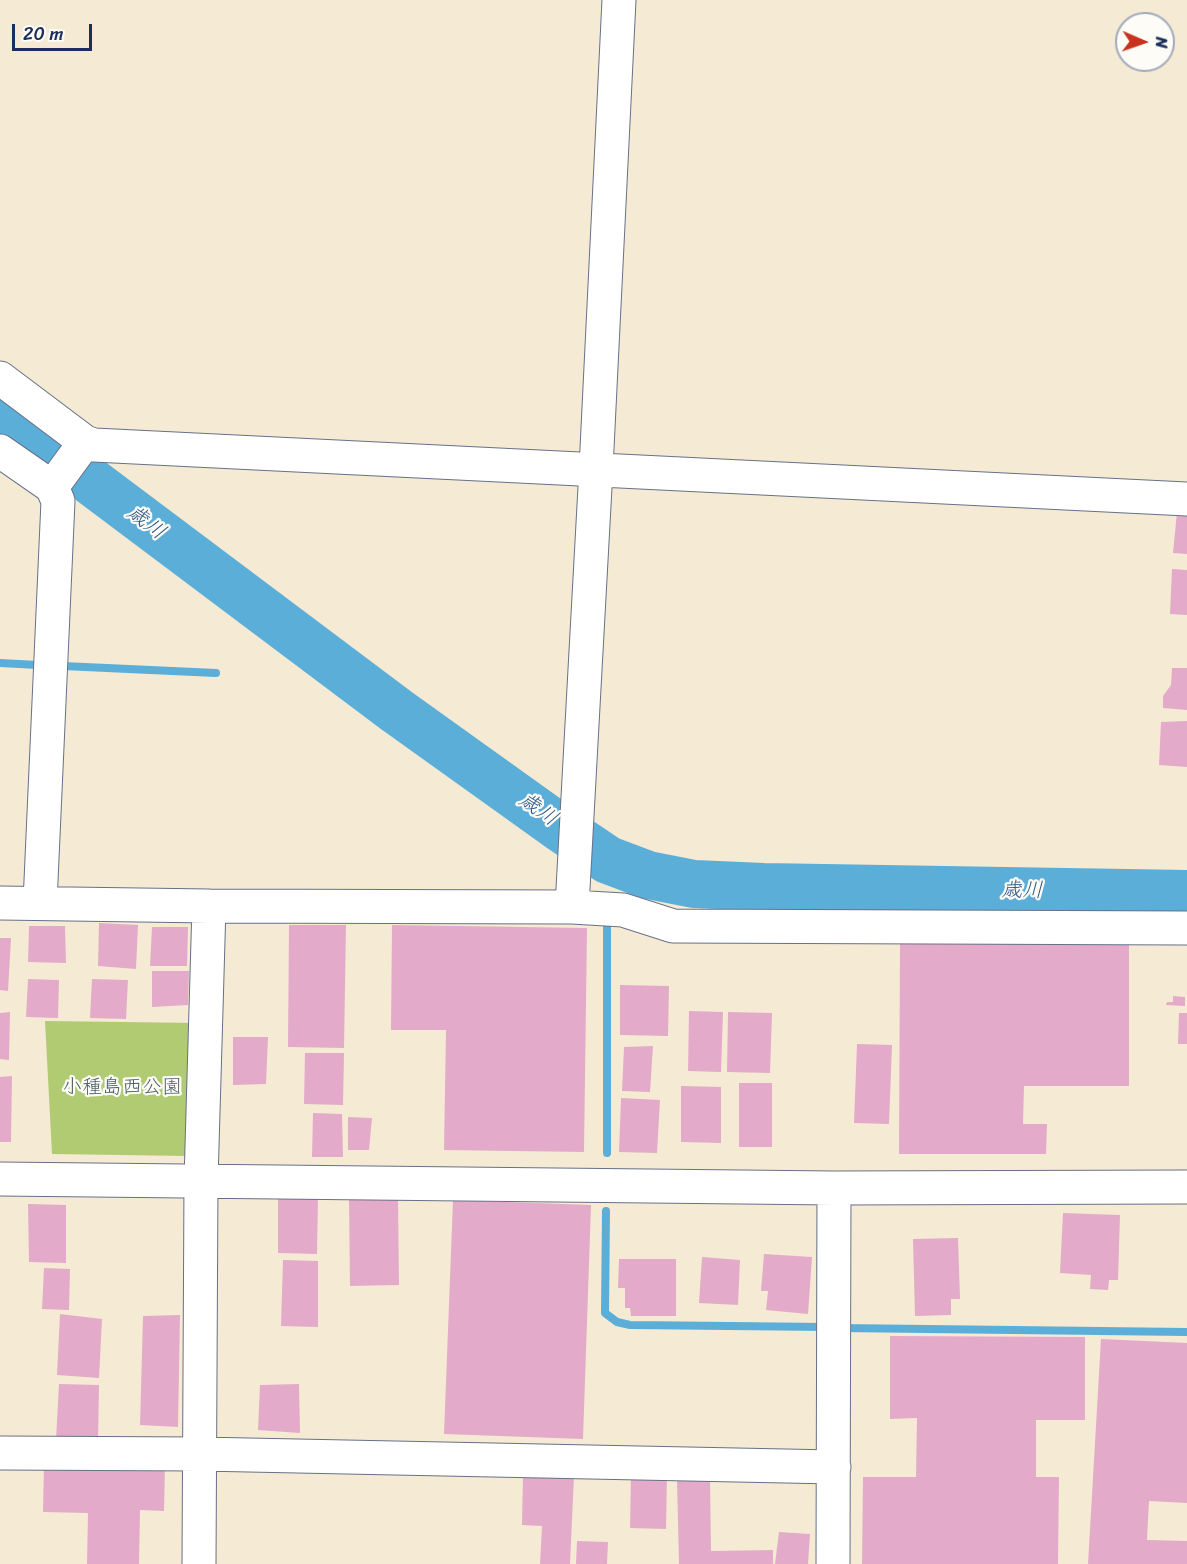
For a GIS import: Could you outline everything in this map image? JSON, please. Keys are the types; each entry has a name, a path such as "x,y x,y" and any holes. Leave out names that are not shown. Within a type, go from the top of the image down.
{"street":[{"path":"572,908 619,0"},
{"path":"0,378 68,465"},
{"path":"40,903 58,501 68,465 94,445 1187,499"},
{"path":"0,451 68,465"},
{"path":"0,903 572,908 623,910 673,926 1187,928"},
{"path":"199,1564 201,1181 208,906"},
{"path":"0,1179 834,1188 1187,1187"},
{"path":"833,1564 834,1188"},
{"path":"0,1453 200,1454 834,1467"}],"green space":[{"name":"小種島西公園","path":"45,1021 199,1023 189,1156 52,1154"}],"building":[{"path":"1177,512 1187,512 1187,554 1173,553"},
{"path":"1172,569 1187,570 1187,615 1170,614"},
{"path":"1172,668 1187,668 1187,710 1163,708 1163,696 1171,685"},
{"path":"1187,721 1187,767 1159,765 1161,722"},
{"path":"99,923 138,925 136,969 98,966"},
{"path":"289,925 346,925 344,1048 288,1047"},
{"path":"392,925 587,928 584,1152 444,1150 446,1030 391,1030"},
{"path":"29,926 65,926 66,963 28,962"},
{"path":"152,927 188,927 187,966 150,966"},
{"path":"0,938 11,938 8,991 0,990"},
{"path":"900,942 1129,944 1129,1086 1024,1086 1023,1124 1047,1124 1046,1154 899,1154"},
{"path":"152,971 189,971 188,1005 152,1007"},
{"path":"28,979 59,980 58,1018 26,1017"},
{"path":"92,979 128,980 126,1019 90,1018"},
{"path":"620,985 669,986 668,1036 620,1035"},
{"path":"1173,996 1185,997 1185,1006 1166,1005 1167,1002 1173,1002"},
{"path":"689,1011 723,1012 721,1072 688,1071"},
{"path":"10,1012 9,1060 0,1059 0,1013"},
{"path":"728,1012 772,1013 770,1073 727,1072"},
{"path":"1179,1013 1187,1013 1187,1044 1178,1044"},
{"path":"233,1037 268,1037 266,1084 233,1085"},
{"path":"857,1044 892,1045 889,1124 854,1123"},
{"path":"653,1046 650,1092 622,1091 624,1047"},
{"path":"305,1053 344,1053 343,1105 304,1104"},
{"path":"12,1076 11,1142 0,1142 0,1077"},
{"path":"739,1083 772,1083 772,1147 739,1147"},
{"path":"681,1086 721,1087 721,1143 681,1142"},
{"path":"621,1098 660,1100 657,1153 619,1152"},
{"path":"313,1113 342,1114 343,1157 312,1157"},
{"path":"348,1117 372,1118 369,1150 348,1150"},
{"path":"318,1197 317,1254 278,1253 278,1198"},
{"path":"349,1198 398,1198 399,1285 350,1286"},
{"path":"453,1200 591,1205 583,1439 444,1434"},
{"path":"28,1204 66,1205 66,1263 29,1262"},
{"path":"1063,1213 1120,1215 1118,1280 1109,1280 1108,1290 1090,1289 1091,1275 1060,1273"},
{"path":"958,1238 960,1299 951,1299 951,1315 915,1316 913,1239"},
{"path":"764,1254 812,1257 808,1314 766,1310 768,1291 761,1291"},
{"path":"702,1257 740,1260 738,1305 699,1303"},
{"path":"619,1259 676,1259 676,1316 631,1316 630,1308 625,1308 625,1288 618,1288"},
{"path":"283,1260 318,1261 318,1327 281,1326"},
{"path":"44,1268 70,1269 69,1310 42,1309"},
{"path":"60,1314 102,1319 99,1378 57,1375"},
{"path":"180,1315 178,1427 140,1425 143,1316"},
{"path":"890,1336 1085,1337 1085,1420 1036,1420 1036,1477 1059,1477 1058,1564 862,1564 863,1477 916,1477 917,1418 890,1419"},
{"path":"1101,1339 1187,1343 1187,1503 1149,1501 1147,1540 1187,1541 1187,1564 1088,1564"},
{"path":"59,1384 99,1385 98,1441 56,1440"},
{"path":"299,1384 300,1433 258,1430 260,1385"},
{"path":"44,1462 165,1464 164,1511 140,1510 139,1564 87,1564 88,1513 43,1512"},
{"path":"631,1473 667,1473 666,1529 630,1528"},
{"path":"523,1475 574,1476 570,1564 540,1564 542,1526 522,1525"},
{"path":"710,1478 711,1551 773,1550 773,1564 679,1564 677,1479"},
{"path":"779,1532 810,1534 808,1564 775,1564"},
{"path":"577,1541 608,1542 607,1564 576,1564"}],"waterway":[{"name":"歳川","path":"0,413 397,711 608,860 648,875 694,884 1187,894"},
{"path":"0,663 38,665"},
{"path":"63,666 216,673"},
{"path":"607,918 607,1153"},
{"path":"606,1211 605,1313 617,1322 630,1325 827,1327"},
{"path":"839,1328 1187,1332"}]}
